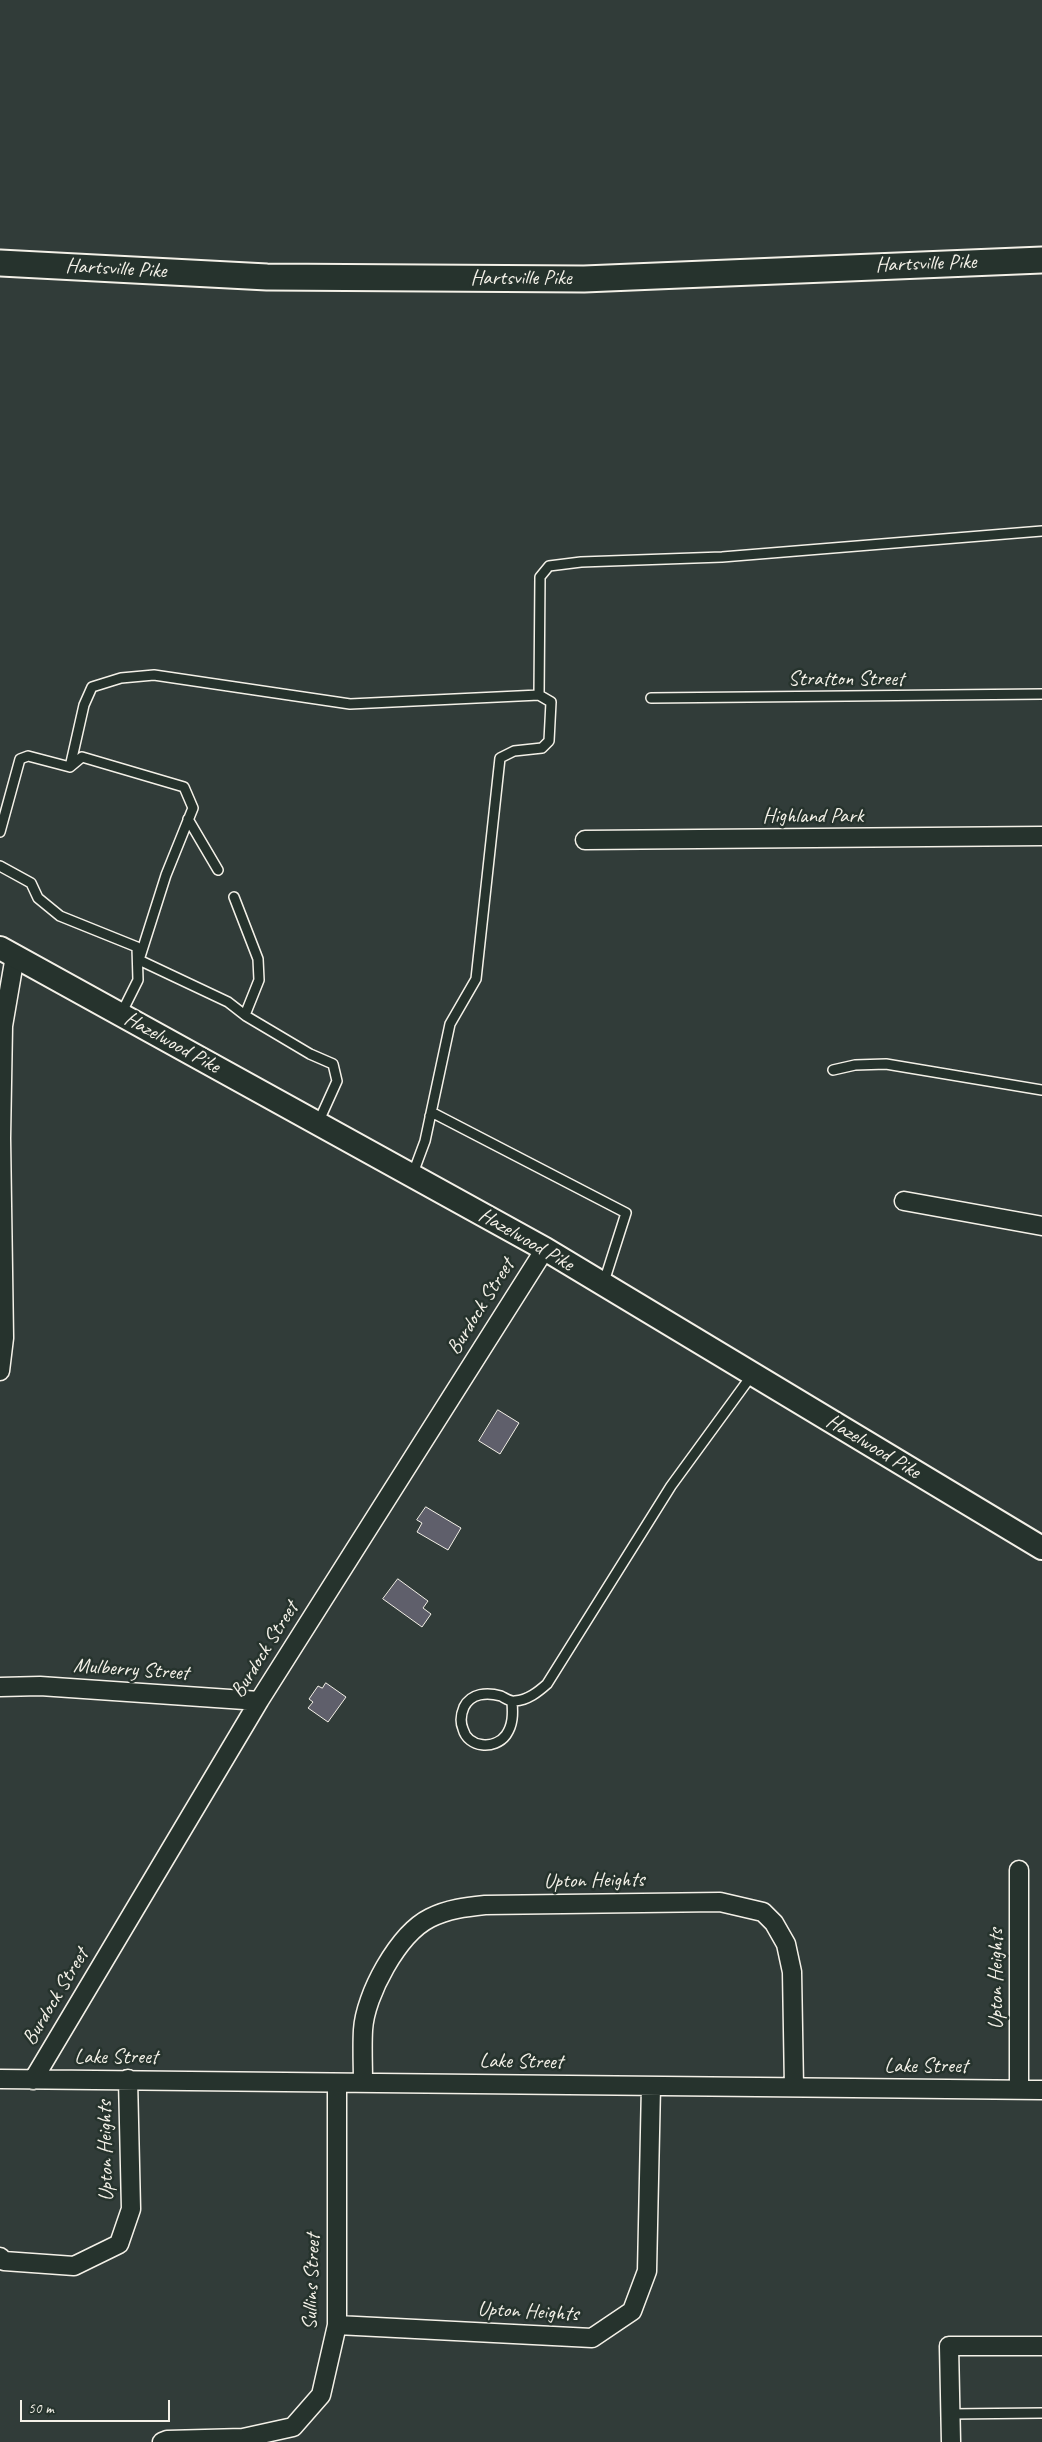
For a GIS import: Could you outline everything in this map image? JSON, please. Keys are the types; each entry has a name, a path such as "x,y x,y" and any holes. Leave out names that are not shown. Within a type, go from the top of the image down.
{"main road":[{"name":"Hartsville Pike","path":"0,263 267,277 584,279 1042,260"}],"street":[{"name":"Highland Park","path":"585,840 1042,836"},
{"name":"Hazelwood Pike","path":"8,952 545,1249 1042,1548"},
{"path":"0,1371 4,1338 1,1138 3,1026 8,952"},
{"path":"904,1200 1042,1226"},
{"name":"Burdock Street","path":"33,2080 259,1701 545,1249"},
{"name":"Mulberry Street","path":"0,1687 40,1686 259,1701"},
{"name":"Upton Heights","path":"1019,1870 1019,2089"},
{"name":"Upton Heights","path":"363,2083 363,2028 368,2006 393,1954 412,1932 428,1919 455,1908 485,1905 720,1902 763,1912 774,1923 786,1944 792,1972 794,2087"},
{"name":"Lake Street","path":"0,2079 1042,2090"},
{"name":"Upton Heights","path":"0,2257 4,2261 74,2266 119,2244 131,2208 128,2079"},
{"name":"Sullins Street","path":"162,2442 167,2440 243,2438 293,2427 321,2395 337,2325 337,2084"},
{"name":"Upton Heights","path":"337,2325 592,2338 632,2311 647,2271 651,2086"},
{"path":"951,2442 949,2346 1042,2346"}],"lane":[{"path":"539,695 540,577 549,566 581,562 722,557 1042,531"},
{"path":"70,767 84,705 92,687 121,678 154,675 350,704 539,695 551,702 549,741 542,748 514,751 500,758 476,979 450,1024 424,1141 412,1176"},
{"name":"Stratton Street","path":"651,698 1042,694"},
{"path":"0,832 20,759 28,756 70,767"},
{"path":"70,767 82,757 184,787 193,808 166,874 139,960"},
{"path":"188,819 218,870"},
{"path":"0,866 31,883 38,898 60,916 137,947 139,960 138,980 120,1015"},
{"path":"234,897 258,959 259,980 244,1015"},
{"path":"139,960 228,1002 244,1015 310,1054 333,1064 336,1082 317,1124"},
{"path":"833,1070 855,1065 886,1064 1042,1090"},
{"path":"430,1116 435,1114 626,1214 603,1285"},
{"path":"512,1702 511,1725 505,1736 497,1742 487,1745 476,1744 468,1739 463,1731 463,1710 467,1701 477,1695 487,1693 512,1702 537,1693 548,1684 666,1495 752,1375"},
{"path":"951,2414 1042,2413"}],"building":[{"path":"498,1410 519,1423 500,1454 479,1441"},
{"path":"426,1507 461,1528 448,1550 417,1532 422,1523 417,1520"},
{"path":"398,1579 428,1601 423,1608 431,1614 422,1627 383,1599"},
{"path":"326,1683 346,1697 328,1722 308,1708 313,1702 309,1699 318,1686 322,1688"}]}
